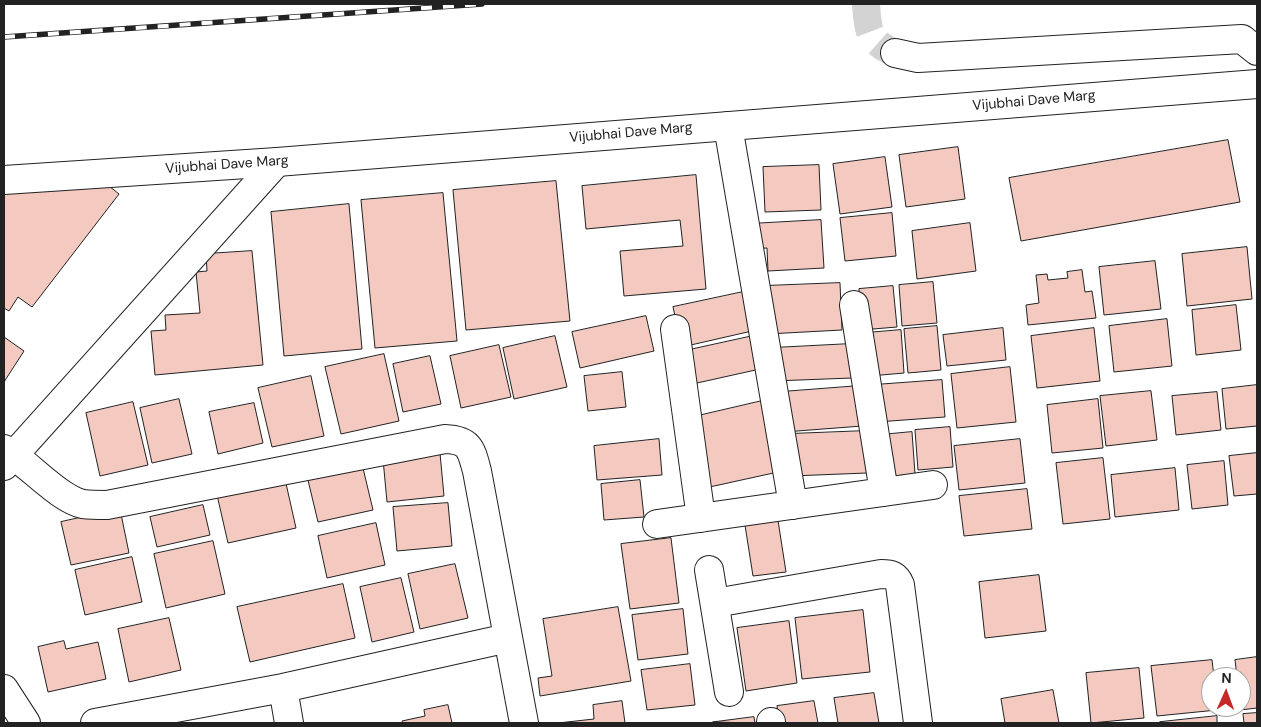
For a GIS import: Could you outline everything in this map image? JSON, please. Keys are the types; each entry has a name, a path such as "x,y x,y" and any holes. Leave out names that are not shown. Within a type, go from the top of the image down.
{"street":[{"path":"895,53 918,58 1242,39 1257,50"},
{"name":"Vijubhai Dave Marg","path":"4,180 277,162 1257,84"},
{"path":"728,126 792,505"},
{"path":"277,162 7,456 68,498 84,504 107,505 445,439 457,440 466,444 472,453 474,462 524,723"},
{"path":"854,305 884,492"},
{"path":"675,328 701,518"},
{"path":"657,524 933,485"},
{"path":"709,570 729,692"},
{"path":"715,603 881,574 890,574 897,578 900,585 918,723"},
{"path":"95,723 283,688 508,638"},
{"path":"283,688 289,723"},
{"path":"4,689 26,723"}],"building":[{"path":"1228,140 1240,202 1021,241 1009,178"},
{"path":"958,147 965,199 906,207 899,155"},
{"path":"885,157 892,207 840,214 833,164"},
{"path":"819,165 821,210 765,212 763,167"},
{"path":"696,175 706,289 624,296 620,251 683,246 680,220 586,229 582,186"},
{"path":"556,181 570,321 466,330 453,190"},
{"path":"109,186 119,194 32,307 18,297 9,311 4,308 4,190"},
{"path":"443,193 457,341 375,348 361,200"},
{"path":"349,204 362,349 284,356 271,212"},
{"path":"892,213 896,256 845,261 840,218"},
{"path":"821,220 824,268 768,271 767,248 750,249 749,224"},
{"path":"970,223 976,271 917,279 912,231"},
{"path":"1247,247 1252,299 1187,306 1182,254"},
{"path":"252,251 263,365 155,375 151,331 166,330 165,315 200,313 196,272 207,271 206,254"},
{"path":"1155,261 1161,309 1104,315 1099,267"},
{"path":"1082,270 1085,292 1092,291 1096,318 1028,325 1026,305 1039,303 1036,275 1047,274 1048,280 1068,278 1067,272"},
{"path":"933,282 937,323 902,326 899,285"},
{"path":"840,283 842,330 767,334 764,286"},
{"path":"893,286 897,327 861,330 859,289"},
{"path":"743,292 752,331 682,347 673,307"},
{"path":"1236,305 1241,350 1196,355 1192,310"},
{"path":"646,316 654,351 580,368 572,332"},
{"path":"1167,319 1172,366 1114,372 1109,326"},
{"path":"937,326 941,370 908,373 904,329"},
{"path":"1003,328 1006,360 947,366 943,335"},
{"path":"1094,328 1100,381 1037,388 1031,336"},
{"path":"901,330 904,373 870,376 866,333"},
{"path":"555,336 567,387 514,399 503,348"},
{"path":"753,336 760,369 688,385 680,352"},
{"path":"4,337 24,351 4,382"},
{"path":"850,344 852,378 773,381 772,348"},
{"path":"499,345 511,397 461,408 450,356"},
{"path":"384,354 399,421 341,434 325,367"},
{"path":"430,356 441,404 403,412 393,364"},
{"path":"1010,367 1016,422 957,428 951,374"},
{"path":"622,372 626,407 588,411 584,376"},
{"path":"311,376 324,436 272,447 258,388"},
{"path":"942,380 945,417 877,422 874,385"},
{"path":"1257,385 1257,426 1226,429 1222,389"},
{"path":"859,386 862,426 784,432 781,392"},
{"path":"1151,391 1157,440 1106,446 1100,396"},
{"path":"1217,392 1221,430 1176,435 1172,396"},
{"path":"179,399 192,454 152,463 140,408"},
{"path":"1098,399 1103,448 1052,453 1047,405"},
{"path":"762,401 778,472 705,488 689,418"},
{"path":"133,402 148,465 100,476 86,413"},
{"path":"254,403 263,443 218,454 209,412"},
{"path":"950,427 953,467 918,470 915,430"},
{"path":"865,431 867,473 791,476 789,434"},
{"path":"912,432 915,474 884,477 880,435"},
{"path":"659,439 662,475 597,480 594,446"},
{"path":"1020,439 1025,483 959,490 954,446"},
{"path":"440,453 444,496 387,502 383,459"},
{"path":"1257,453 1257,494 1234,496 1229,456"},
{"path":"1103,458 1110,519 1063,524 1056,463"},
{"path":"1224,461 1228,505 1192,509 1187,465"},
{"path":"362,464 373,510 318,522 307,476"},
{"path":"1175,468 1179,510 1115,517 1111,475"},
{"path":"285,479 296,528 228,543 217,495"},
{"path":"640,480 644,517 604,520 601,484"},
{"path":"1027,489 1032,529 964,536 959,496"},
{"path":"448,503 452,546 397,551 393,507"},
{"path":"203,505 210,535 157,547 150,517"},
{"path":"120,509 129,553 71,565 61,522"},
{"path":"777,514 786,572 753,576 744,519"},
{"path":"376,523 385,565 327,578 318,536"},
{"path":"671,538 679,603 630,609 621,544"},
{"path":"213,541 225,594 166,608 154,554"},
{"path":"132,557 142,602 85,615 75,570"},
{"path":"455,564 468,618 420,629 408,574"},
{"path":"1039,575 1046,631 985,638 979,582"},
{"path":"401,578 414,632 372,642 360,587"},
{"path":"343,584 355,638 250,662 237,607"},
{"path":"618,607 631,681 540,696 538,678 552,676 543,619"},
{"path":"683,609 688,654 638,660 632,615"},
{"path":"863,610 870,672 802,679 795,618"},
{"path":"169,618 181,670 129,682 118,629"},
{"path":"789,621 797,683 746,691 737,628"},
{"path":"64,641 66,649 98,642 106,679 48,692 38,647"},
{"path":"1257,657 1257,708 1251,709 1251,667 1236,667 1235,660"},
{"path":"1212,660 1213,667 1201,667 1201,712 1157,716 1151,666"},
{"path":"690,664 695,705 647,710 641,670"},
{"path":"1139,668 1144,718 1091,723 1086,673"},
{"path":"1053,690 1059,723 1005,723 1001,699"},
{"path":"874,693 879,723 838,723 834,698"},
{"path":"622,701 625,723 558,723 594,719 593,705"},
{"path":"814,701 818,723 779,723 777,706"},
{"path":"448,705 452,723 403,723 402,721 425,716 424,710"},
{"path":"1251,713 1257,713 1257,723 1244,723 1243,717 1251,717"},
{"path":"754,717 755,723 713,722"},
{"path":"1208,717 1217,717 1217,723 1160,722"}],"tunnel":[{"path":"866,4 871,34 879,44 895,53"}],"railway":[{"path":"4,37 482,4"}]}
